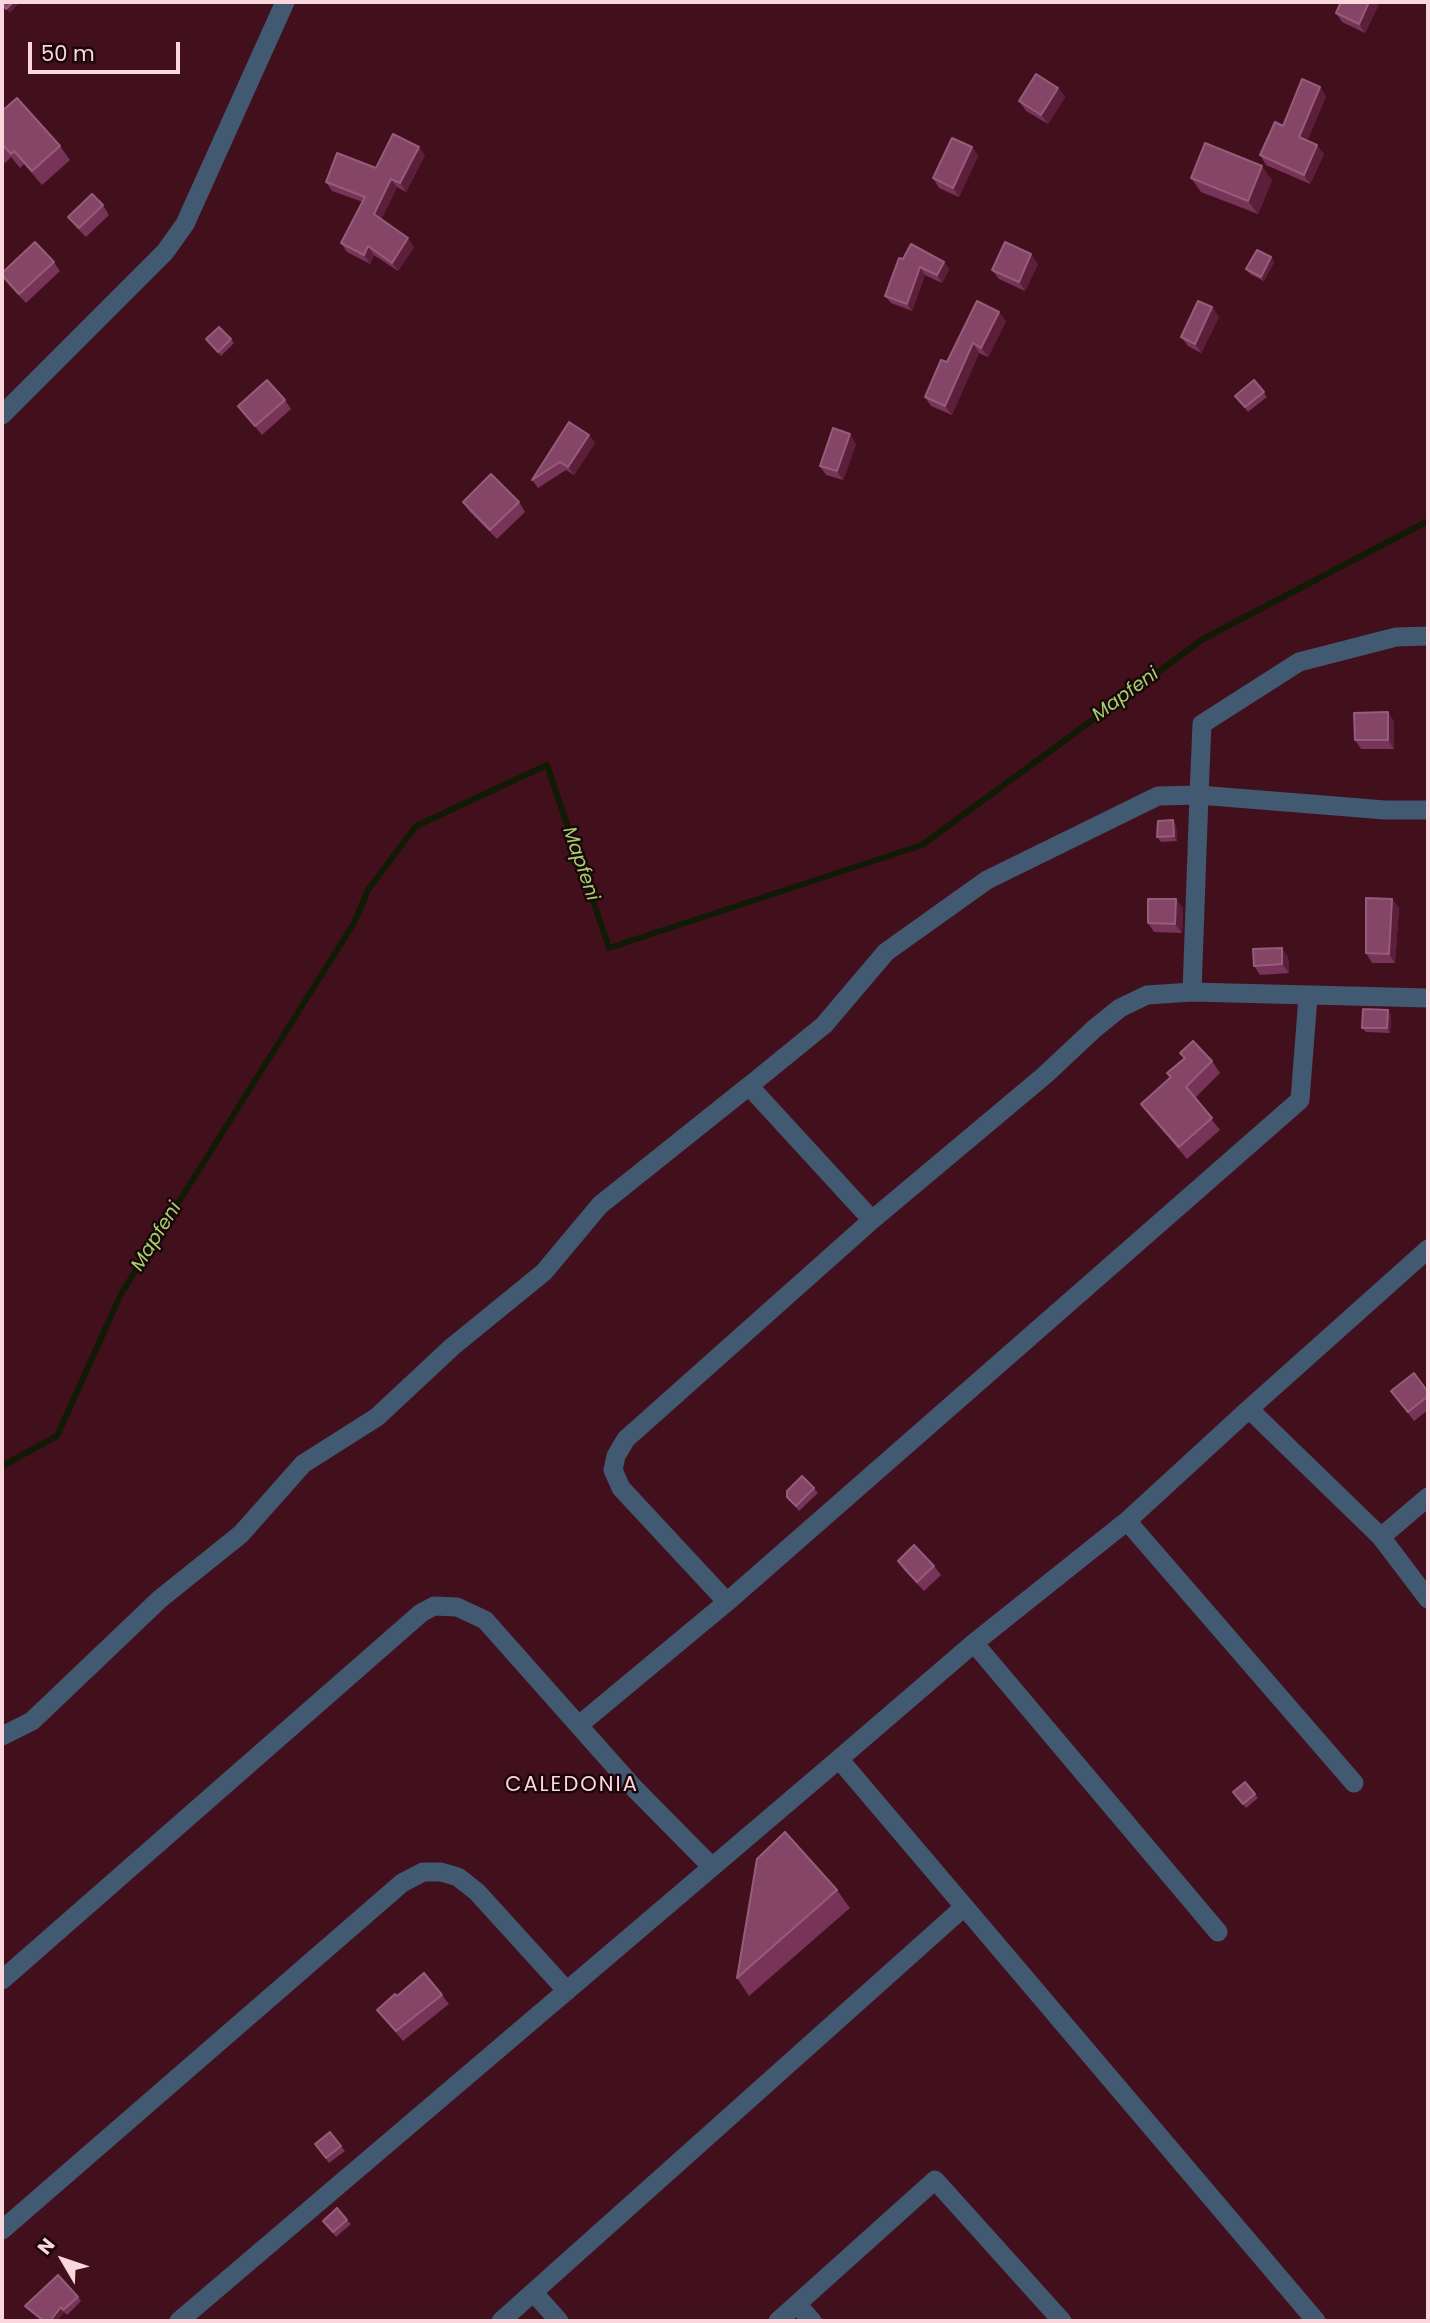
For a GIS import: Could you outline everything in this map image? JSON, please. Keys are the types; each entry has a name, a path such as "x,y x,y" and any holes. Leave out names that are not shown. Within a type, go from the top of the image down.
{"street":[{"path":"2,415 165,252 185,224 285,2"},
{"path":"1192,992 1202,724 1299,662 1396,637 1428,636"},
{"path":"2,1736 32,1721 160,1599 241,1534 303,1464 377,1417 452,1347 544,1272 600,1205 824,1025 886,953 987,880 1158,796 1199,795 1385,810 1428,810"},
{"path":"727,1602 621,1488 613,1470 616,1456 626,1439 872,1220 1045,1075 1120,1007 1147,995 1192,992 1428,998"},
{"path":"579,1725 727,1602 1300,1100 1308,997"},
{"path":"749,1086 872,1220"},
{"path":"179,2321 974,1643 1127,1521 1428,1249"},
{"path":"1249,1409 1381,1537 1428,1599"},
{"path":"1381,1537 1428,1497"},
{"path":"1127,1521 1354,1783"},
{"path":"2,1980 421,1614 435,1606 457,1607 485,1620 712,1867"},
{"path":"974,1643 1218,1932"},
{"path":"839,1759 1316,2321"},
{"path":"2,2230 402,1883 423,1872 441,1872 458,1877 477,1892 567,1991"},
{"path":"501,2321 964,1907"},
{"path":"778,2321 935,2180 1062,2321"},
{"path":"534,2293 559,2321"},
{"path":"797,2304 812,2321"}],"building":[{"path":"2,2 13,2 6,9"},
{"path":"1341,2 1369,2 1359,24 1336,13"},
{"path":"1036,74 1058,88 1041,115 1019,101"},
{"path":"1302,79 1320,87 1299,137 1317,145 1304,175 1260,155 1275,122 1283,126"},
{"path":"17,98 60,146 32,171 14,151 11,154 2,144 2,111"},
{"path":"393,134 419,147 400,183 391,179 374,214 408,238 392,263 368,246 364,255 341,243 365,197 326,182 337,153 376,168"},
{"path":"952,138 972,147 953,188 933,178"},
{"path":"1205,143 1262,166 1248,201 1191,178"},
{"path":"92,194 103,205 79,228 68,217"},
{"path":"35,242 54,262 19,294 2,273"},
{"path":"1005,242 1031,254 1019,282 992,270"},
{"path":"911,244 944,262 937,275 920,267 907,304 885,296 899,258 903,259"},
{"path":"1257,250 1271,257 1261,277 1246,269"},
{"path":"977,301 999,312 981,348 973,343 945,406 925,397 941,360 947,362"},
{"path":"1198,301 1212,307 1195,344 1181,337"},
{"path":"219,327 231,339 218,352 206,339"},
{"path":"267,380 285,400 255,426 238,406"},
{"path":"1254,380 1264,392 1245,407 1235,396"},
{"path":"569,422 589,435 568,467 560,462 532,480"},
{"path":"833,428 850,434 837,471 820,466"},
{"path":"491,474 519,502 490,530 463,502"},
{"path":"1388,712 1388,740 1355,740 1354,713"},
{"path":"1173,820 1174,836 1157,837 1158,821"},
{"path":"1366,898 1392,899 1389,954 1366,953"},
{"path":"1148,899 1176,899 1175,924 1148,923"},
{"path":"1282,948 1282,964 1254,966 1253,949"},
{"path":"1363,1009 1388,1010 1387,1028 1362,1028"},
{"path":"1193,1041 1212,1061 1186,1087 1212,1118 1179,1147 1141,1104 1171,1077 1167,1073 1185,1058 1180,1053"},
{"path":"1414,1373 1428,1396 1408,1412 1391,1391"},
{"path":"802,1476 814,1488 796,1506 787,1497 787,1491"},
{"path":"914,1545 934,1566 917,1582 898,1561"},
{"path":"1245,1782 1255,1794 1243,1804 1233,1792"},
{"path":"785,1832 837,1890 737,1978 757,1859"},
{"path":"424,1973 442,1995 396,2031 377,2010"},
{"path":"330,2132 341,2146 326,2158 315,2144"},
{"path":"337,2208 347,2220 333,2232 323,2221"},
{"path":"58,2275 78,2297 63,2310 61,2307 50,2321 44,2321 25,2306"}],"waterway":[{"name":"Mapfeni","path":"2,1466 57,1436 121,1294 354,923 368,890 416,826 547,765 609,948 922,845 1203,639 1428,521"}],"district":[{"name":"CALEDONIA","path":"572,1786"}]}
